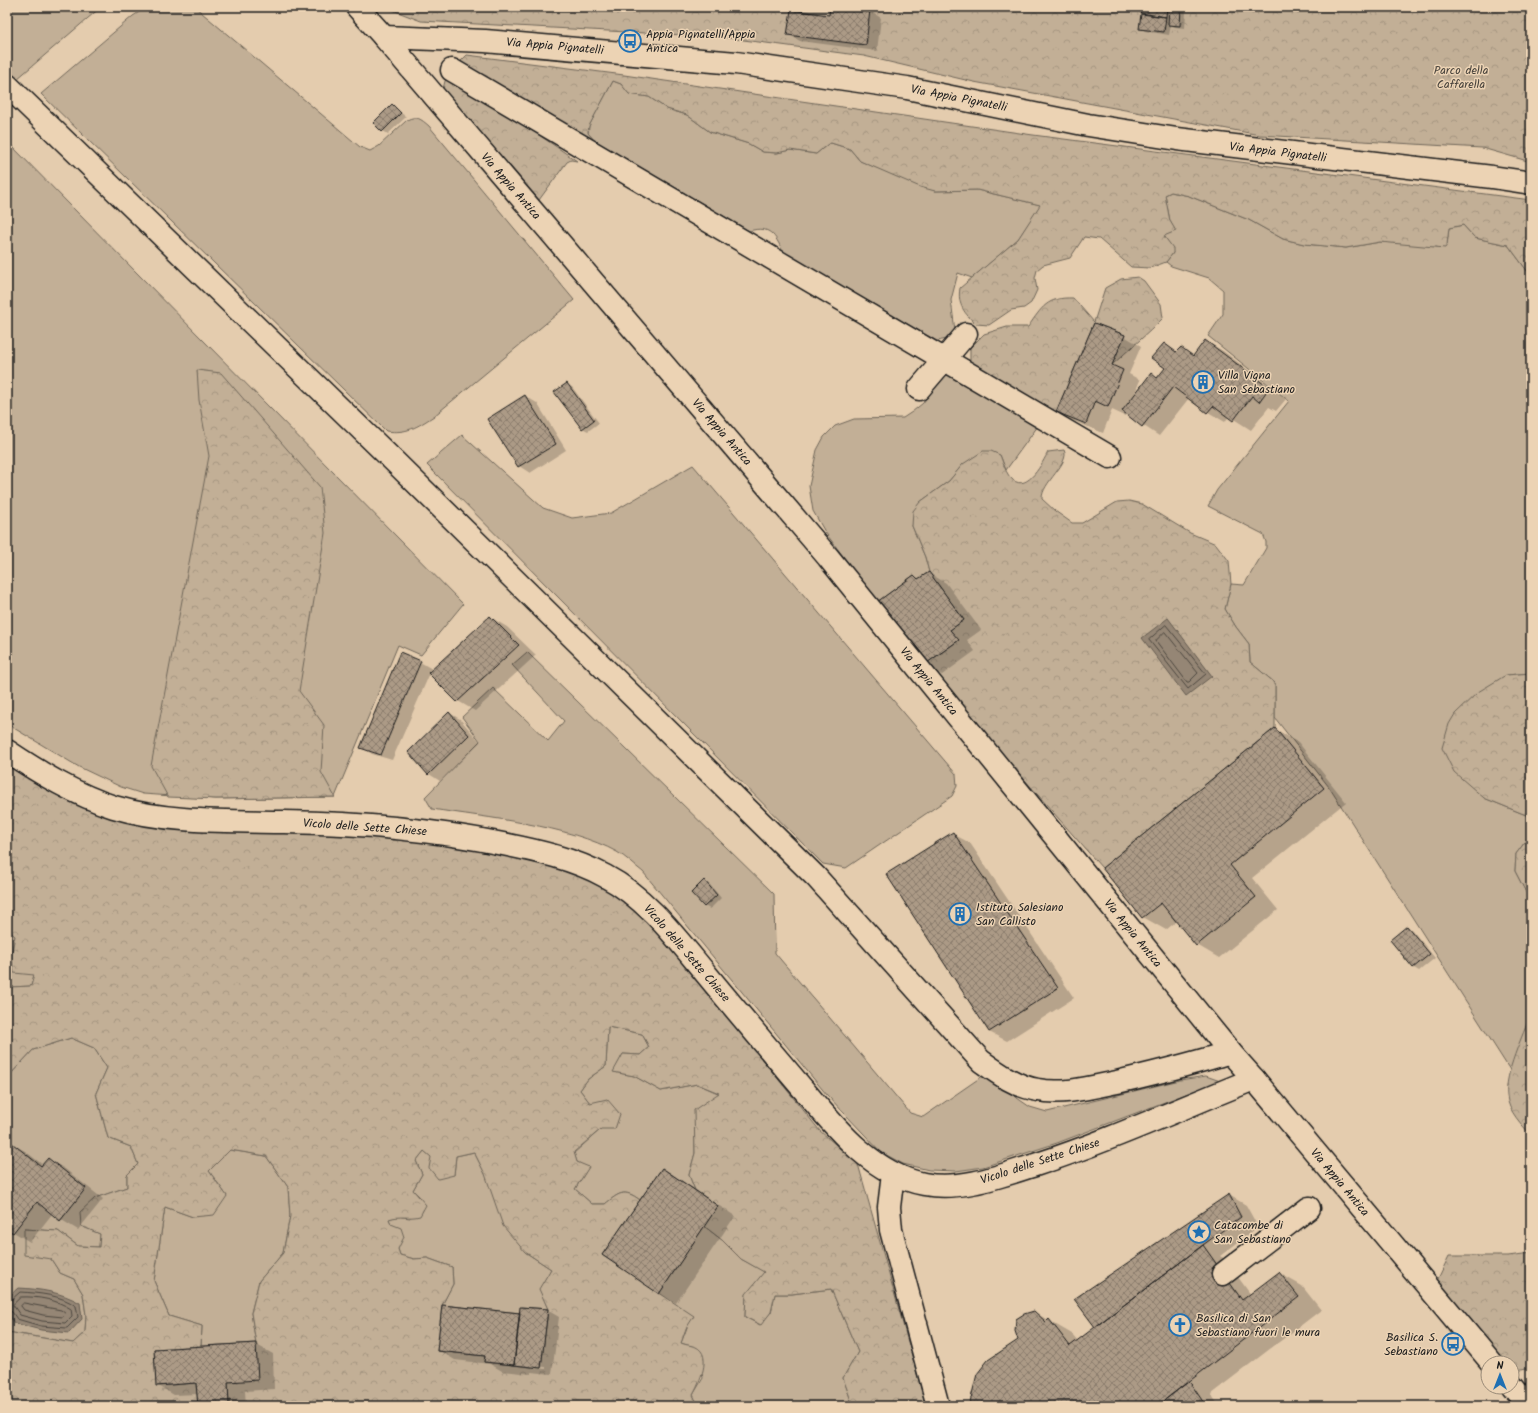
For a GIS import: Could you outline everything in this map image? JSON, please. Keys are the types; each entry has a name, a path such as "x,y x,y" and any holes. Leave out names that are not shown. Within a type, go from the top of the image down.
{"main road":[{"name":"Via Appia Antica","path":"357,7 828,557 1230,1052 1485,1355"},
{"name":"Via Appia Pignatelli","path":"384,37 485,41 634,53 776,68 907,88 1088,125 1177,139 1492,176 1531,183"},
{"path":"452,70 1110,457"},
{"path":"7,85 397,464 816,877 981,1061 1019,1084 1039,1090 1057,1091 1084,1088 1135,1078 1230,1052"},
{"path":"918,389 966,334"},
{"name":"Vicolo delle Sette Chiese","path":"7,751 83,795 117,807 144,814 202,819 325,822 422,830 535,851 602,874 624,887 671,933 818,1108 855,1146 893,1174 912,1182 938,1186 957,1186 982,1181 1079,1150 1254,1079"},
{"path":"893,1174 889,1207 891,1230 938,1406"},
{"path":"1223,1274 1309,1208"}],"green space":[{"path":"7,7 101,7 17,79 7,69"},
{"path":"147,7 195,7 360,147 370,151 379,146 407,120 418,118 423,121 429,126 574,300 434,416 412,429 393,432 386,431 41,94 133,16"},
{"name":"Parco della Caffarella","path":"385,7 1531,7 1531,162 1482,148 1260,135 974,82 864,56 721,37 421,21"},
{"path":"467,55 624,75 1033,135 1531,200 1531,276 1508,245 1475,238 1463,225 1449,228 1447,245 1445,248 1380,242 1346,248 1304,244 1283,239 1249,220 1189,196 1171,192 1165,195 1170,221 1176,231 1164,236 1173,248 1173,253 1166,262 1150,268 1131,267 1099,239 1084,237 1070,258 1043,265 1037,270 1035,278 1037,290 1031,303 1024,308 1011,310 989,325 976,324 968,317 963,309 959,294 960,288 1018,239 1040,205 977,190 935,191 920,187 860,161 850,149 831,143 816,154 790,150 777,153 763,152 749,144 710,132 687,115 667,109 649,97 629,94 621,84 613,81 589,126 588,133 594,140 459,63"},
{"path":"450,74 577,161 571,160 567,162 539,200 443,89 445,81"},
{"path":"613,81 621,84 629,94 649,97 667,109 687,115 710,132 749,144 763,152 777,153 790,150 816,154 831,143 850,149 860,161 935,191 977,190 1041,205 1018,239 972,278 958,273 951,300 955,331 947,339 937,341 783,252 771,233 762,229 749,231 594,140 588,133 589,126"},
{"path":"7,141 463,604 421,655 398,645 335,797 216,799 143,794 121,787 79,767 7,724"},
{"path":"1171,192 1189,196 1249,220 1283,239 1304,244 1346,248 1380,242 1447,245 1449,228 1463,225 1475,238 1508,245 1531,276 1531,673 1506,675 1484,798 1531,817 1531,834 1516,854 1515,871 1531,902 1531,1014 1510,1070 1329,787 1275,718 1275,683 1250,662 1249,644 1225,609 1231,584 1244,585 1266,548 1266,542 1263,534 1208,506 1217,490 1289,401 1208,336 1223,314 1223,290 1209,278 1171,266 1166,262 1173,253 1164,235 1175,231 1170,221 1165,195"},
{"path":"1138,277 1144,281 1161,304 1163,318 1112,365 1125,335 1094,323 1056,412 970,367 970,348 984,334 1007,327 1028,327 1037,314 1046,305 1051,301 1064,298 1073,298 1094,322 1105,288 1121,279"},
{"path":"197,370 221,373 320,487 325,533 299,691 324,725 321,772 335,797 216,799 168,797 151,766 209,456 199,400"},
{"path":"946,370 1038,426 1006,470 1000,455 963,464 949,481 920,502 912,526 925,557 929,572 918,579 914,575 877,602 825,532 813,511 809,486 817,450 824,437 835,426 854,419 903,418 923,403"},
{"path":"462,435 543,508 572,518 611,513 693,465 956,774 957,786 952,796 846,868 823,864 427,465"},
{"path":"1064,450 1065,455 1063,461 1046,486 1042,499 1055,511 1072,523 1082,523 1117,502 1129,501 1142,504 1190,533 1216,544 1229,561 1231,584 1225,609 1249,644 1250,662 1275,683 1275,728 1102,868 924,665 958,641 950,630 964,620 929,572 925,557 912,526 913,511 920,502 949,481 963,464 983,451 991,451 1000,455 1008,475 1019,483 1029,479 1034,474 1048,452"},
{"path":"527,652 774,894 775,953 910,1113 923,1117 984,1075 1030,1107 1047,1112 1180,1080 1206,1076 1220,1081 1057,1143 983,1167 956,1171 929,1170 903,1164 881,1152 827,1095 643,872 624,856 597,843 552,829 502,819 432,809 425,797 480,741 462,717 493,688 548,741 564,721 512,665"},
{"path":"1531,673 1531,817 1484,798 1454,772 1442,748 1449,724 1455,714 1478,692 1506,675"},
{"path":"7,760 68,797 378,831 544,861 595,879 630,902 667,941 820,1131 858,1164 926,1406 853,1406 843,1378 858,1352 831,1289 792,1294 775,1294 771,1312 761,1325 745,1317 746,1294 764,1272 741,1259 722,1240 704,1226 718,1206 695,1190 689,1175 695,1153 694,1110 719,1093 697,1084 661,1091 634,1076 613,1072 623,1054 640,1055 649,1047 642,1034 608,1027 606,1066 588,1079 580,1090 590,1103 607,1099 620,1114 615,1129 601,1129 574,1152 577,1162 589,1167 575,1189 592,1204 605,1204 622,1193 630,1194 640,1200 602,1255 694,1316 687,1327 681,1343 696,1347 704,1356 703,1370 693,1395 698,1405 701,1406 229,1406 228,1382 256,1343 251,1313 259,1281 283,1253 290,1216 288,1187 266,1156 230,1150 209,1171 227,1196 214,1215 193,1217 165,1207 154,1281 169,1316 202,1326 201,1346 154,1349 157,1386 196,1383 198,1406 7,1406 7,1332 73,1343 85,1332 86,1315 83,1294 74,1279 60,1273 51,1259 24,1255 24,1229 58,1231 78,1246 99,1247 100,1234 81,1226 80,1212 95,1198 127,1187 127,1175 138,1164 131,1147 108,1138 96,1093 107,1068 94,1048 71,1038 33,1050 7,1078 7,986 31,986 34,975 14,973 11,956 15,936 7,929","holes":["424,1151 431,1157 429,1168 438,1179 454,1175 456,1156 474,1152 485,1174 503,1226 525,1252 551,1269 539,1289 548,1309 541,1368 484,1362 485,1356 437,1351 442,1305 453,1284 452,1267 427,1258 414,1259 400,1255 398,1249 404,1237 401,1228 391,1224 389,1219 397,1217 420,1216 426,1205 413,1190 422,1174 416,1161"]},
{"path":"1531,834 1531,902 1515,871 1516,854"},
{"path":"7,929 15,936 11,956 34,975 31,986 7,986"},
{"path":"1531,1014 1531,1135 1510,1107 1507,1096 1507,1087 1511,1066"},
{"path":"608,1027 642,1034 649,1047 640,1055 623,1054 614,1072 634,1076 661,1091 697,1084 720,1094 695,1134 695,1153 689,1175 695,1190 662,1168 640,1200 630,1194 622,1193 605,1204 592,1204 575,1189 588,1168 577,1162 574,1153 601,1129 590,1103 580,1090 588,1079 606,1066"},
{"path":"71,1038 94,1048 107,1068 96,1093 108,1138 131,1147 138,1164 127,1175 127,1187 95,1198 81,1226 100,1234 99,1247 78,1246 58,1231 24,1229 51,1259 60,1273 74,1279 83,1294 86,1315 85,1332 73,1343 7,1332 7,1078 33,1050"},
{"path":"230,1150 266,1156 288,1187 290,1216 283,1253 259,1281 251,1313 256,1343 201,1346 202,1326 169,1316 154,1281 165,1207 193,1217 227,1196 209,1171"},
{"path":"424,1151 454,1175 456,1156 474,1152 525,1252 551,1269 540,1289 548,1309 521,1307 520,1313 442,1305 453,1284 452,1267 427,1258 414,1259 400,1255 398,1249 403,1237 391,1224 389,1219 397,1216 410,1218 420,1197 413,1190 422,1174 416,1161"},
{"path":"704,1226 722,1240 741,1259 765,1272 746,1295 745,1317 760,1325 771,1312 775,1294 792,1294 831,1289 858,1352 843,1378 853,1406 698,1406 693,1395 703,1378 697,1348 681,1343 687,1327 659,1294"},
{"path":"1531,1253 1531,1368 1520,1370 1520,1355 1491,1355 1436,1283 1449,1256 1508,1256"}],"water":[{"path":"1168,618 1212,676 1186,696 1142,638"},
{"path":"18,1288 50,1292 73,1299 80,1303 82,1319 69,1333 41,1330 14,1323 8,1312 7,1304 10,1296"}],"building":[{"path":"830,7 870,10 866,45 787,35 791,10 829,15"},
{"path":"1140,7 1167,7 1166,17 1140,13"},
{"path":"1169,7 1181,8 1180,26 1168,25"},
{"path":"1141,14 1166,17 1164,32 1139,29"},
{"path":"392,104 401,113 382,132 373,123"},
{"path":"1094,323 1125,335 1112,365 1123,370 1108,407 1095,401 1086,424 1056,412"},
{"name":"Villa Vigna San Sebastiano","path":"1205,340 1269,388 1259,402 1252,396 1233,421 1213,406 1207,413 1173,387 1142,427 1122,411 1151,373 1157,378 1165,368 1151,358 1164,343 1176,352 1181,347 1193,356"},
{"path":"567,383 594,420 582,429 554,392"},
{"path":"525,395 556,444 518,467 487,419"},
{"path":"929,572 964,620 950,630 959,640 924,665 877,602 914,575 918,579"},
{"path":"490,616 519,645 457,702 428,673"},
{"path":"400,652 421,661 381,755 360,748"},
{"path":"449,712 469,735 428,775 408,752"},
{"path":"1275,728 1324,788 1230,865 1256,897 1196,946 1161,903 1142,918 1102,868"},
{"name":"Istituto Salesiano San Callisto","path":"953,832 1058,988 989,1032 886,874"},
{"path":"704,880 717,895 704,907 691,893"},
{"path":"1407,926 1430,954 1413,968 1390,940"},
{"path":"8,1140 41,1166 48,1158 86,1188 60,1221 37,1202 13,1233 7,1229"},
{"path":"662,1168 718,1206 659,1294 602,1255"},
{"path":"1229,1194 1241,1217 1095,1327 1074,1299"},
{"name":"Basilica di San Sebastiano fuori le mura","path":"1203,1245 1242,1300 1279,1272 1299,1297 1157,1406 969,1406 977,1374 988,1360 1018,1340 1015,1331 1016,1319 1024,1314 1034,1311 1046,1322 1049,1319 1070,1346"},
{"path":"442,1305 520,1313 514,1365 484,1362 485,1356 437,1351"},
{"path":"520,1307 548,1309 541,1368 514,1365"},
{"path":"256,1343 258,1380 228,1382 229,1406 198,1406 196,1383 156,1386 154,1349"},
{"path":"1189,1381 1206,1406 1157,1406"}],"place":[{"name":"Appia Pignatelli/Appia Antica","path":"630,41"},
{"name":"Villa Vigna San Sebastiano","path":"1203,382"},
{"name":"Istituto Salesiano San Callisto","path":"960,914"},
{"name":"Catacombe di San Sebastiano","path":"1199,1232"},
{"name":"Basilica di San Sebastiano fuori le mura","path":"1180,1325"},
{"name":"Basilica S. Sebastiano","path":"1453,1344"}]}
